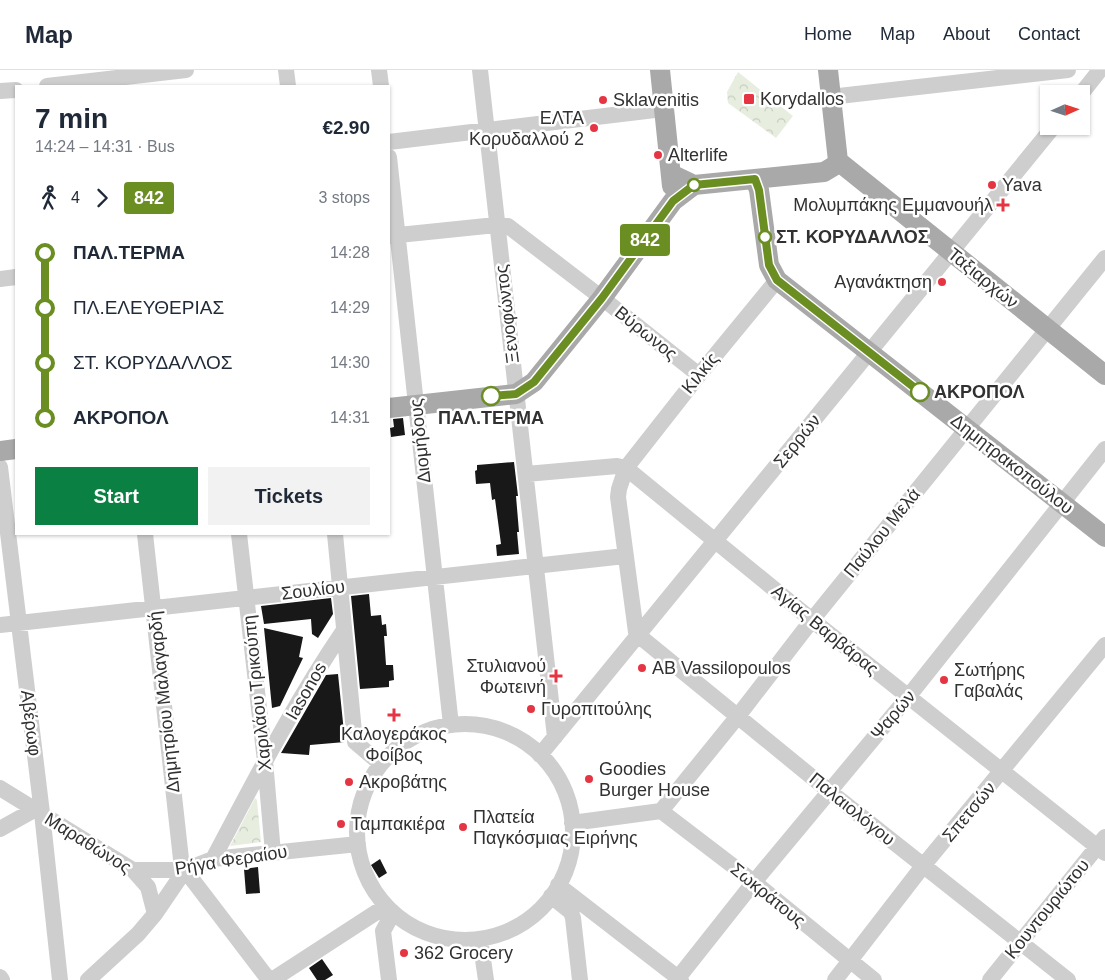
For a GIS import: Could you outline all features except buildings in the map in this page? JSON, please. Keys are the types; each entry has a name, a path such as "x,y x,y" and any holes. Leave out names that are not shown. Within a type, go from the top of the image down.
{"main road":[{"path":"660,70 673,201"},
{"path":"671,174 694,185 824,172 834,166 838,161 828,70"},
{"name":"Ταξιαρχών","path":"838,161 1105,375"},
{"path":"755,179 759,190 769,265 777,280"},
{"path":"390,408 516,394 534,382 602,298 673,201 694,185"},
{"name":"Δημητρακοπούλου","path":"777,280 1105,537"},
{"path":"0,451 15,449"}],"street":[{"path":"53,85 91,79 184,70 185,85"},
{"path":"286,70 288,85"},
{"path":"379,70 381,85"},
{"name":"Ξενοφώντος","path":"480,70 555,737"},
{"path":"830,97 1068,70"},
{"path":"1088,85 1100,70"},
{"path":"0,91 15,90"},
{"path":"390,142 663,109"},
{"name":"Σερρών","path":"540,755 1047,135"},
{"name":"Διομήδους","path":"390,177 393,236 416,405 451,725"},
{"path":"393,236 496,225"},
{"name":"Βύρωνος","path":"496,225 508,226 699,375"},
{"name":"Παύλου Μελά","path":"661,811 966,428 1105,258"},
{"path":"0,279 15,277"},
{"name":"Κιλκίς","path":"626,468 777,280"},
{"name":"Ψαρών","path":"679,979 754,882 908,697 1105,450"},
{"path":"526,474 617,466 626,468 618,497 636,632 638,635"},
{"name":"Αβέρωφ","path":"0,467 38,811 60,980"},
{"name":"Αγίας Βαρβάρας","path":"626,468 715,542 1002,772 1102,845"},
{"name":"Δημητρίου Μαλαγαρδή","path":"145,535 180,850 185,870"},
{"name":"Χαριλάου Τρικούπη","path":"239,535 265,761 273,853"},
{"path":"335,535 356,742 381,764"},
{"name":"Σουλίου","path":"0,625 625,556"},
{"name":"Iasonos","path":"213,859 265,761 324,659 344,630"},
{"name":"Παλαιολόγου","path":"638,635 829,791 1068,980"},
{"name":"Σπετσών","path":"835,980 924,866 1105,645"},
{"path":"477,724 492,727 521,740 540,755 549,765 563,789 572,822 570,855 565,871 554,891 534,914 518,926 500,934 480,939 463,940 445,938 428,933 412,926 390,909 372,887 362,866 358,844 359,809 371,778 381,764 399,747 419,734 451,725 477,724"},
{"name":"Μαραθώνος","path":"0,788 133,870 148,887 155,914"},
{"path":"0,829 38,811"},
{"path":"572,822 661,811"},
{"name":"Σωκράτους","path":"661,811 754,882 874,980"},
{"name":"Ρήγα Φεραίου","path":"133,870 185,870 213,859 358,844"},
{"name":"Κουντουριώτου","path":"990,980 1102,845"},
{"path":"88,980 138,934 155,914 185,870 270,980 390,909"},
{"path":"554,891 679,979"},
{"path":"575,907 573,918 580,980"},
{"path":"389,980 384,931 390,909"},
{"path":"480,939 486,980"}],"green space":[{"path":"738,72 793,116 776,138 728,103 727,92"},
{"path":"255,798 257,800 261,842 230,846"}],"bus line":[{"name":"842","path":"491,396 516,394 534,382 602,298 673,201 694,185 755,179 759,190 769,265 777,280 920,392"}],"place":[{"name":"Korydallos","path":"749,99"},
{"name":"Sklavenitis","path":"603,100"},
{"name":"ΕΛΤΑ Κορυδαλλού 2","path":"594,128"},
{"name":"Alterlife","path":"658,155"},
{"name":"Yava","path":"992,185"},
{"name":"Μολυμπάκης Εμμανουήλ","path":"1003,205"},
{"name":"ΣΤ. ΚΟΡΥΔΑΛΛΟΣ","path":"765,237"},
{"name":"Αγανάκτηση","path":"942,282"},
{"name":"ΑΚΡΟΠΟΛ","path":"920,392"},
{"name":"ΠΑΛ.ΤΕΡΜΑ","path":"491,396"},
{"name":"AB Vassilopoulos","path":"642,668"},
{"name":"Στυλιανού Φωτεινή","path":"556,676"},
{"name":"Σωτήρης Γαβαλάς","path":"944,680"},
{"name":"Γυροπιτούλης","path":"531,709"},
{"name":"Καλογεράκος Φοίβος","path":"394,715"},
{"name":"Goodies Burger House","path":"589,779"},
{"name":"Ακροβάτης","path":"349,782"},
{"name":"Ταμπακιέρα","path":"341,824"},
{"name":"Πλατεία Παγκόσμιας Ειρήνης","path":"463,827"},
{"name":"362 Grocery","path":"404,953"}]}
